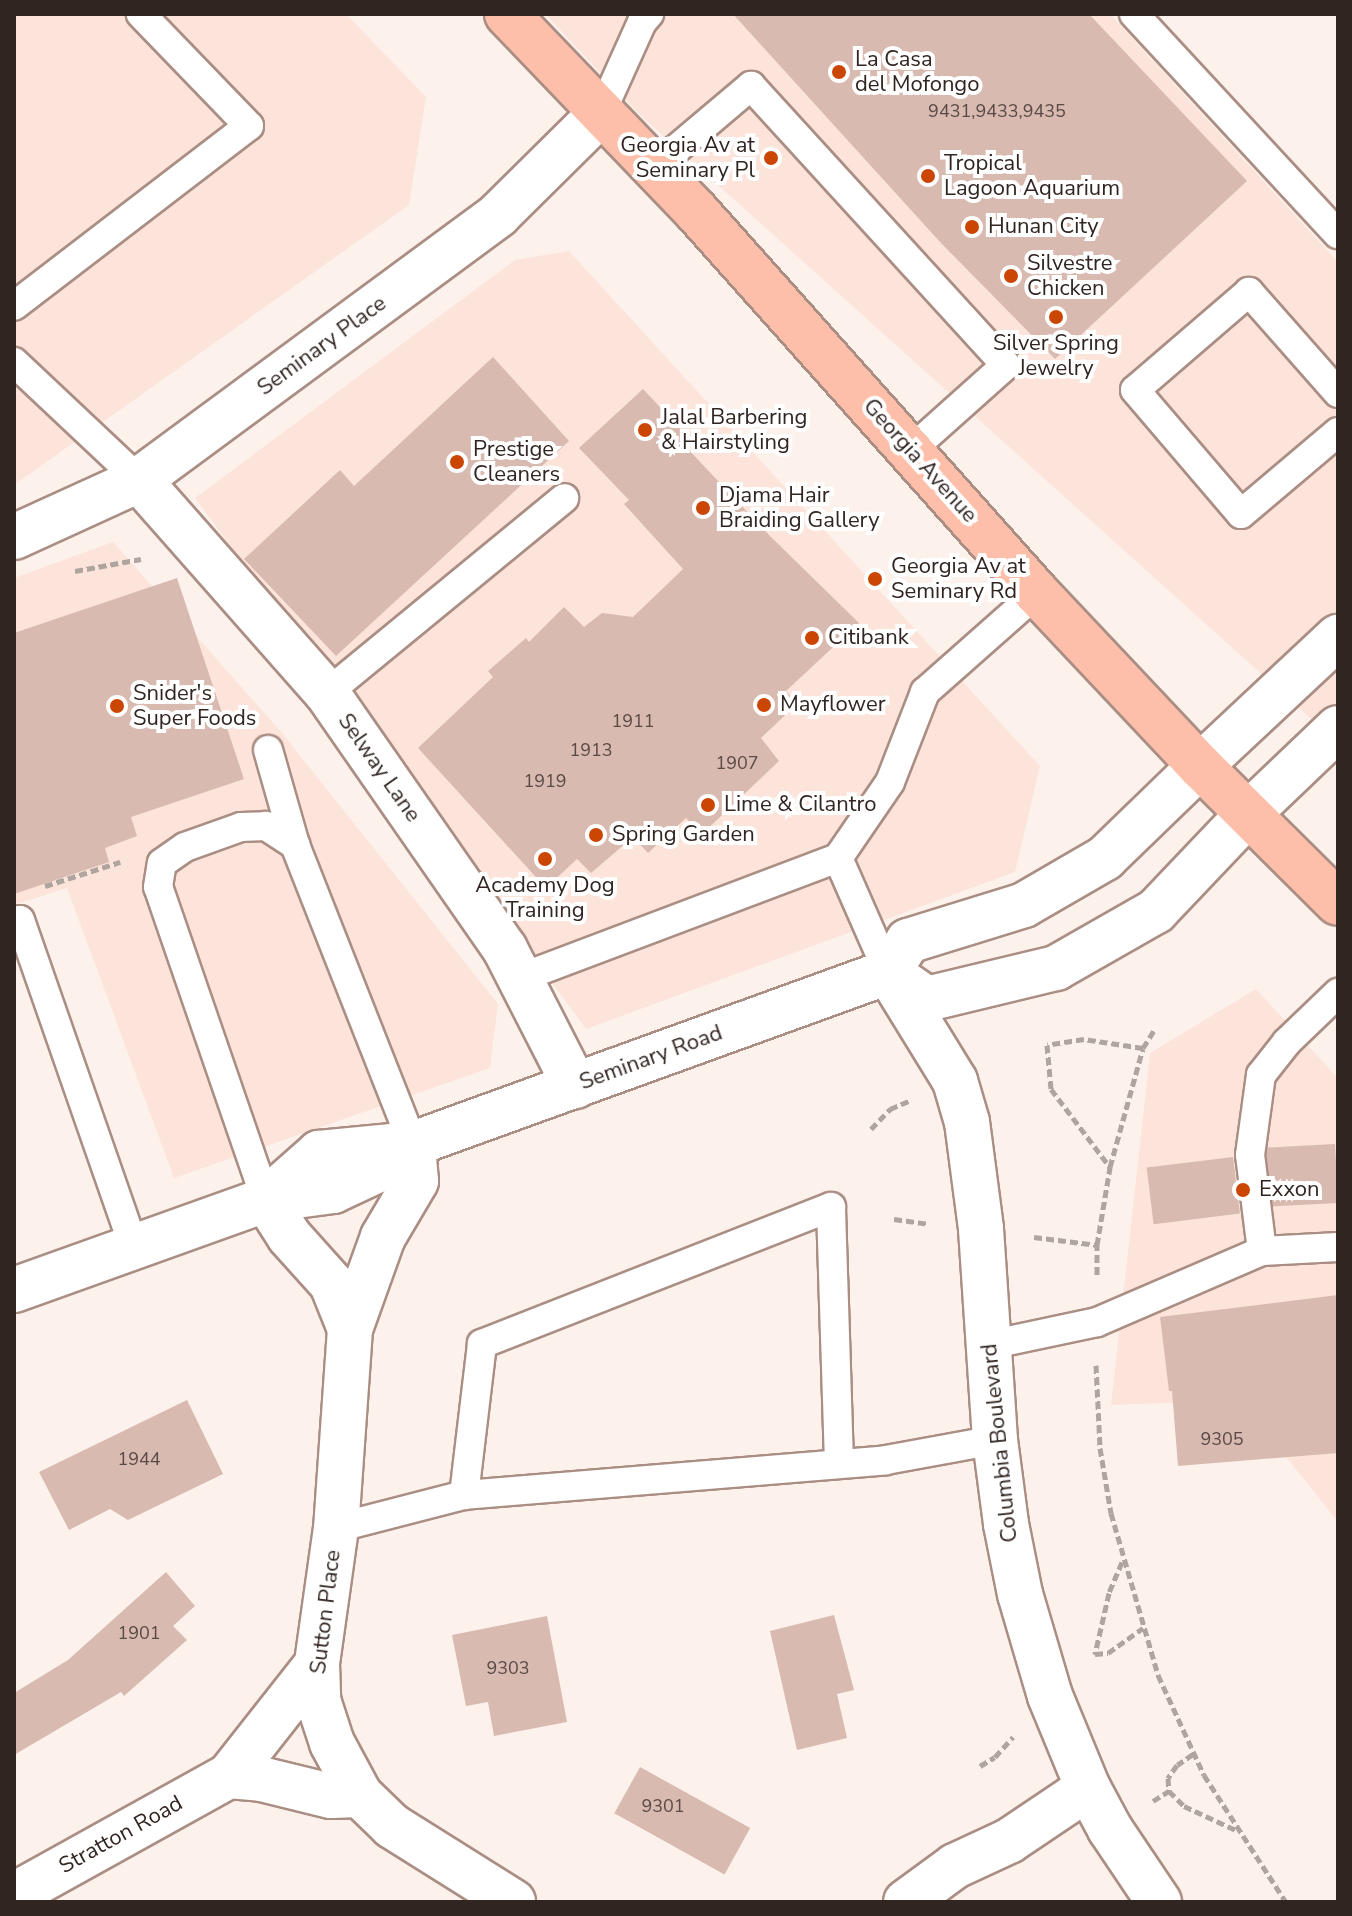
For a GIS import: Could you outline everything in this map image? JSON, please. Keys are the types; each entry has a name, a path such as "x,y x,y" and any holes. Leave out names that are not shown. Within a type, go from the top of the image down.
{"main road":[{"name":"Georgia Avenue","path":"507,14 655,167 1037,593 1200,766 1338,903"}],"street":[{"name":"Seminary Place","path":"14,537 139,480 498,215 601,113"},
{"name":"Selway Lane","path":"139,480 327,693 505,949 575,1086"},
{"path":"1338,637 1105,858 1024,905 908,941 888,972 927,999 1056,968 1156,911 1248,814 1338,728"},
{"name":"Seminary Road","path":"14,1290 266,1200 319,1153 413,1144 888,972"},
{"name":"Columbia Boulevard","path":"888,972 955,1081 967,1122 981,1229 995,1440 1006,1524 1020,1594 1050,1696 1088,1788 1110,1829 1159,1902"},
{"name":"Sutton Place","path":"413,1144 416,1181 383,1237 350,1329 336,1528 317,1664 318,1700 332,1743 360,1795 392,1826 513,1902"},
{"name":"Sutton Place","path":"266,1200 289,1236 332,1284 350,1329"},
{"name":"Stratton Road","path":"14,1895 229,1776 317,1664"},
{"path":"229,1776 261,1779 331,1796 360,1795"},
{"path":"906,1902 955,1866 1009,1841 1088,1788"}],"lane":[{"path":"14,306 249,126 141,14"},
{"path":"601,113 642,22 649,14"},
{"path":"1134,14 1338,234"},
{"path":"655,167 751,86 1006,365 911,450"},
{"path":"1338,393 1249,292 1135,390 1241,514 1338,432"},
{"path":"14,362 139,480"},
{"path":"327,693 564,498"},
{"path":"520,978 838,858 890,782 925,692 1037,593"},
{"path":"268,750 295,845 413,1144"},
{"path":"266,1200 158,887 162,863 185,847 241,827 266,826 295,845"},
{"path":"838,858 888,972"},
{"path":"14,922 20,920 134,1247"},
{"path":"1262,1251 1250,1155 1261,1075 1287,1042 1338,993"},
{"path":"464,1495 482,1344 831,1207 839,1463"},
{"path":"989,1345 1097,1322 1262,1251 1338,1247"},
{"path":"336,1528 464,1495 886,1460 995,1440"}],"path":[{"path":"42,887 153,852 162,863"},
{"path":"1155,1029 1143,1048 1110,1167 1097,1245 1096,1393 1100,1448 1123,1561 1158,1675 1193,1754 1237,1830 1286,1902"},
{"path":"1110,1167 1051,1089 1047,1045 1084,1039 1143,1048"},
{"path":"871,1129 890,1109 909,1101"},
{"path":"894,1219 933,1224"},
{"path":"1034,1237 1097,1245"},
{"path":"1123,1561 1109,1593 1095,1654 1108,1653 1143,1628"},
{"path":"1193,1754 1177,1765 1168,1778 1169,1791 1184,1806 1237,1830"}],"shaded area":[{"path":"14,14 346,14 426,97 409,205 14,485"},
{"path":"545,14 1110,14 1338,262 1338,743 639,114"},
{"path":"569,251 1040,766 1015,872 586,1029 195,498 515,260"},
{"path":"113,542 282,733 498,1004 490,1068 174,1178 67,888 14,905 14,578"},
{"path":"1256,989 1338,1078 1338,1522 1279,1448 1301,1398 1111,1405 1150,1053"}],"building":[{"path":"733,14 1089,14 1247,181 1055,359 940,242"},
{"path":"493,357 569,441 336,656 244,559 340,470 354,486"},
{"path":"643,389 691,440 685,446 770,536 859,623 786,691 797,704 761,738 779,761 701,835 686,818 648,853 633,837 591,873 577,859 546,888 418,748 493,677 488,671 526,638 529,642 564,607 584,627 602,613 633,617 683,569 624,504 629,500 579,448"},
{"name":"Snider's Super Foods","path":"177,578 244,779 131,817 137,836 105,848 109,862 14,894 14,633"},
{"path":"1335,1144 1338,1203 1269,1207 1266,1148"},
{"path":"1233,1157 1240,1214 1154,1224 1147,1168"},
{"path":"1338,1295 1338,1453 1178,1466 1172,1391 1169,1391 1160,1317"},
{"path":"187,1400 223,1474 128,1520 110,1509 69,1530 39,1472"},
{"path":"166,1572 195,1606 173,1626 187,1640 124,1696 121,1692 14,1755 14,1693 68,1660"},
{"path":"834,1615 854,1690 837,1694 847,1738 797,1750 770,1631"},
{"path":"547,1616 567,1722 494,1736 488,1702 466,1706 452,1635"},
{"path":"640,1767 750,1828 725,1874 614,1813"}],"place":[{"name":"La Casa del Mofongo","path":"839,72"},
{"name":"Georgia Av at Seminary Pl","path":"771,158"},
{"name":"Tropical Lagoon Aquarium","path":"928,176"},
{"name":"Hunan City","path":"972,227"},
{"name":"Silvestre Chicken","path":"1011,276"},
{"name":"Silver Spring Jewelry","path":"1056,317"},
{"name":"Jalal Barbering & Hairstyling","path":"645,430"},
{"name":"Prestige Cleaners","path":"457,462"},
{"name":"Djama Hair Braiding Gallery","path":"703,508"},
{"name":"Georgia Av at Seminary Rd","path":"875,579"},
{"name":"Citibank","path":"812,638"},
{"name":"Mayflower","path":"764,705"},
{"name":"Snider's Super Foods","path":"117,706"},
{"name":"Lime & Cilantro","path":"708,805"},
{"name":"Spring Garden","path":"596,835"},
{"name":"Academy Dog Training","path":"545,859"},
{"name":"Exxon","path":"1243,1190"}]}
